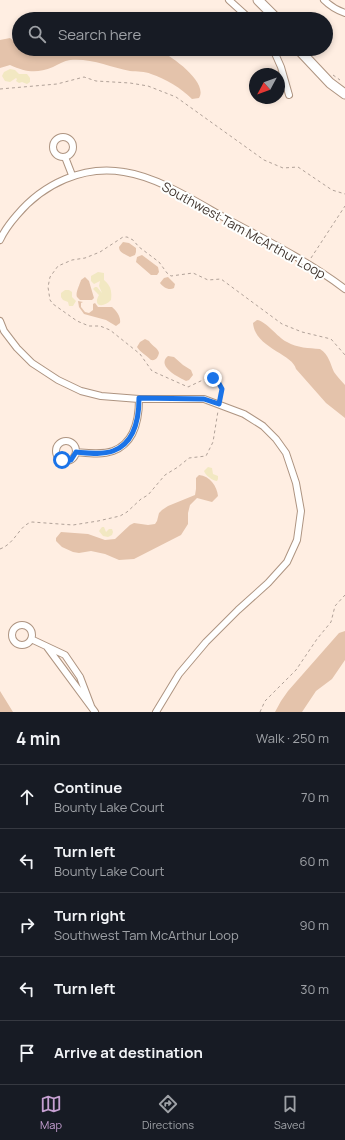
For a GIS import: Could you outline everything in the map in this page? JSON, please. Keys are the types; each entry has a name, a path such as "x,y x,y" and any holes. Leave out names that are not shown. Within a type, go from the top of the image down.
{"street":[{"path":"229,0 242,12"},
{"path":"258,0 270,12"},
{"path":"324,0 331,7 338,11 345,12"},
{"path":"276,56 281,67 289,95"},
{"path":"305,56 330,83 345,94"},
{"path":"66,157 72,175"},
{"name":"Southwest Tam McArthur Loop","path":"0,240 11,222 24,207 40,193 57,182 72,175 95,171 124,172 146,178 174,190 307,263 345,289"},
{"path":"0,322 17,348 32,363 58,380 81,391 102,396 204,399 244,414 263,426 276,439 286,453 296,483 301,511 297,540 287,562 268,583 206,642 179,674 156,712"},
{"path":"76,452 99,453 113,451 122,446 135,427 139,415 139,398"},
{"path":"31,639 65,655 80,677 91,706"},
{"path":"46,646 95,712"}],"path":[{"path":"0,89 57,84 84,77 96,80 148,86 176,97 264,160 282,168 298,167 332,190 345,194"},
{"path":"307,263 345,206"},
{"path":"0,548 7,546 27,524 32,522 73,525 120,516 128,512 140,499 148,495 160,479 189,458 206,456 213,442 222,389 217,380 209,378 188,387 182,385 152,371 140,354 110,330 100,326 89,326 77,321 53,304 48,296 48,287 50,277 58,266 72,260 85,258 100,252 123,237 127,237 133,240 139,247 159,262 171,276 193,273 208,280 221,279 282,324 302,332 331,339 345,355"},
{"path":"260,712 266,701 296,670 331,622 335,606 345,595"}],"shaded area":[{"path":"10,38 12,40 12,56 168,56 179,63 194,77 201,92 199,98 192,99 173,84 149,73 130,71 85,60 68,60 41,71 26,71 10,65 0,68 0,40"},
{"path":"123,242 129,243 136,248 135,255 130,257 121,252 119,247"},
{"path":"142,255 158,267 159,272 157,275 151,275 136,262 137,257"},
{"path":"85,277 89,281 94,298 92,300 80,300 77,297 77,291 81,280"},
{"path":"168,277 175,284 174,288 166,288 160,283 164,278"},
{"path":"78,301 83,302 81,303 81,307 85,312 89,313 93,310 93,304 95,303 98,307 112,307 118,314 120,323 116,326 106,320 84,314 79,307"},
{"path":"257,320 264,323 283,340 291,344 320,349 325,354 329,359 334,372 345,385 345,418 326,403 288,359 260,339 255,332 253,323"},
{"path":"145,339 156,348 159,353 154,360 151,360 137,347 140,342"},
{"path":"168,356 174,357 191,370 193,375 189,380 186,381 178,377 166,367 165,360"},
{"path":"199,475 210,479 218,496 212,502 197,498 190,505 188,524 181,535 134,559 119,560 105,554 91,551 79,553 73,552 62,547 56,541 56,538 61,532 88,534 105,540 115,539 134,523 148,525 155,524 159,513 162,510 195,495 196,478"},
{"path":"345,631 345,660 332,679 316,691 302,712 275,712 288,691 339,633"},
{"path":"0,691 13,712 0,712"}],"sand":[{"path":"10,69 15,70 19,74 27,74 30,78 30,82 27,84 22,82 19,83 16,81 16,78 10,82 5,81 2,76 4,72"},
{"path":"98,272 104,273 104,280 110,287 111,291 111,300 102,305 98,304 97,299 99,295 93,289 97,287 102,293 99,286 100,281 94,284 91,281 91,276"},
{"path":"65,290 72,292 72,297 76,301 73,306 69,306 68,302 63,300 61,297 61,293"},
{"path":"208,467 212,468 213,474 218,476 217,481 211,479 205,473 204,471"},
{"path":"102,527 104,527 106,532 109,529 112,529 112,535 108,537 103,536 99,531"}],"route":[{"path":"62,460 71,460 76,452 99,453 113,451 122,446 135,427 139,415 139,398 204,399 219,404 222,389 217,380 213,378"}]}
